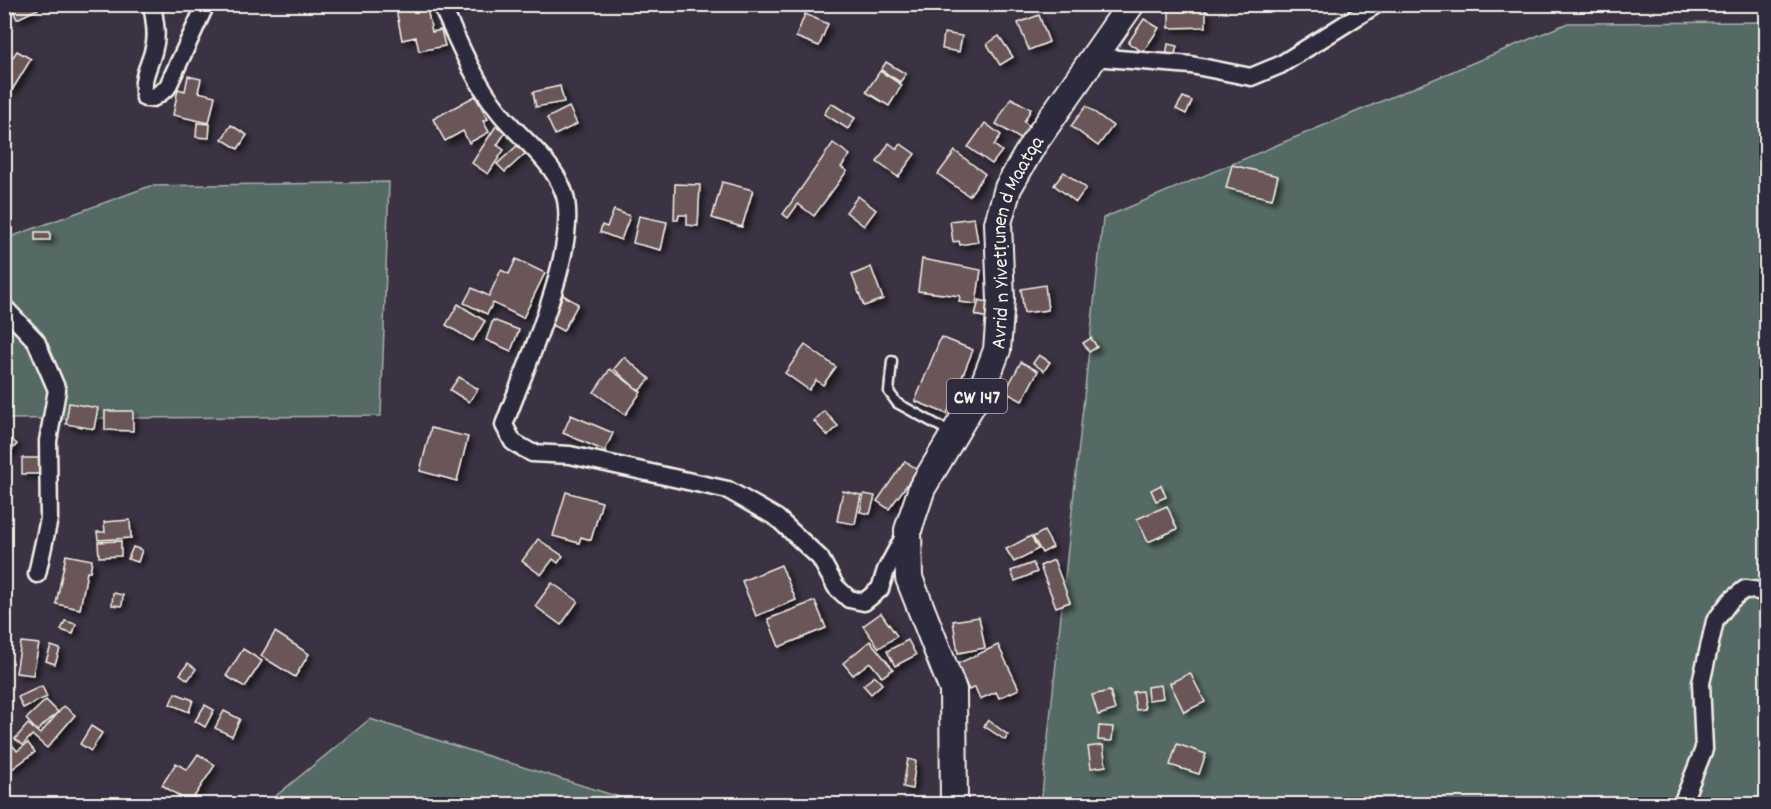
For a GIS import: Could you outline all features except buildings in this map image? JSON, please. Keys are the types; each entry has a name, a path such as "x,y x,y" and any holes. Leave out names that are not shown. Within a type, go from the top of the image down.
{"main road":[{"name":"Avrid n Yivetṛunen d Maatqa","path":"954,804 953,690 909,578 908,530 922,488 984,384 997,350 1001,300 998,223 1008,188 1032,146 1131,4"}],"street":[{"path":"152,4 154,47 144,72 145,98 153,98 167,88 206,4"},
{"path":"441,4 469,63 499,111 553,170 564,190 568,207 569,222 553,288 504,425 513,442 532,453 570,455 728,490 777,518 820,558 837,587 849,599 864,602 880,589 886,570 908,530"},
{"path":"1094,57 1191,65 1251,77 1280,65 1377,4"},
{"path":"4,307 36,341 57,390 48,441 49,519 37,574"},
{"path":"1682,804 1704,749 1701,683 1715,621 1731,600 1745,589 1767,592"}],"lane":[{"path":"892,361 889,392 897,403 954,434"}],"green space":[{"path":"1766,22 1766,804 1041,804 1103,218 1568,23"},
{"path":"389,182 381,416 5,419 5,239 150,186"},
{"path":"370,719 641,804 266,804"}]}
